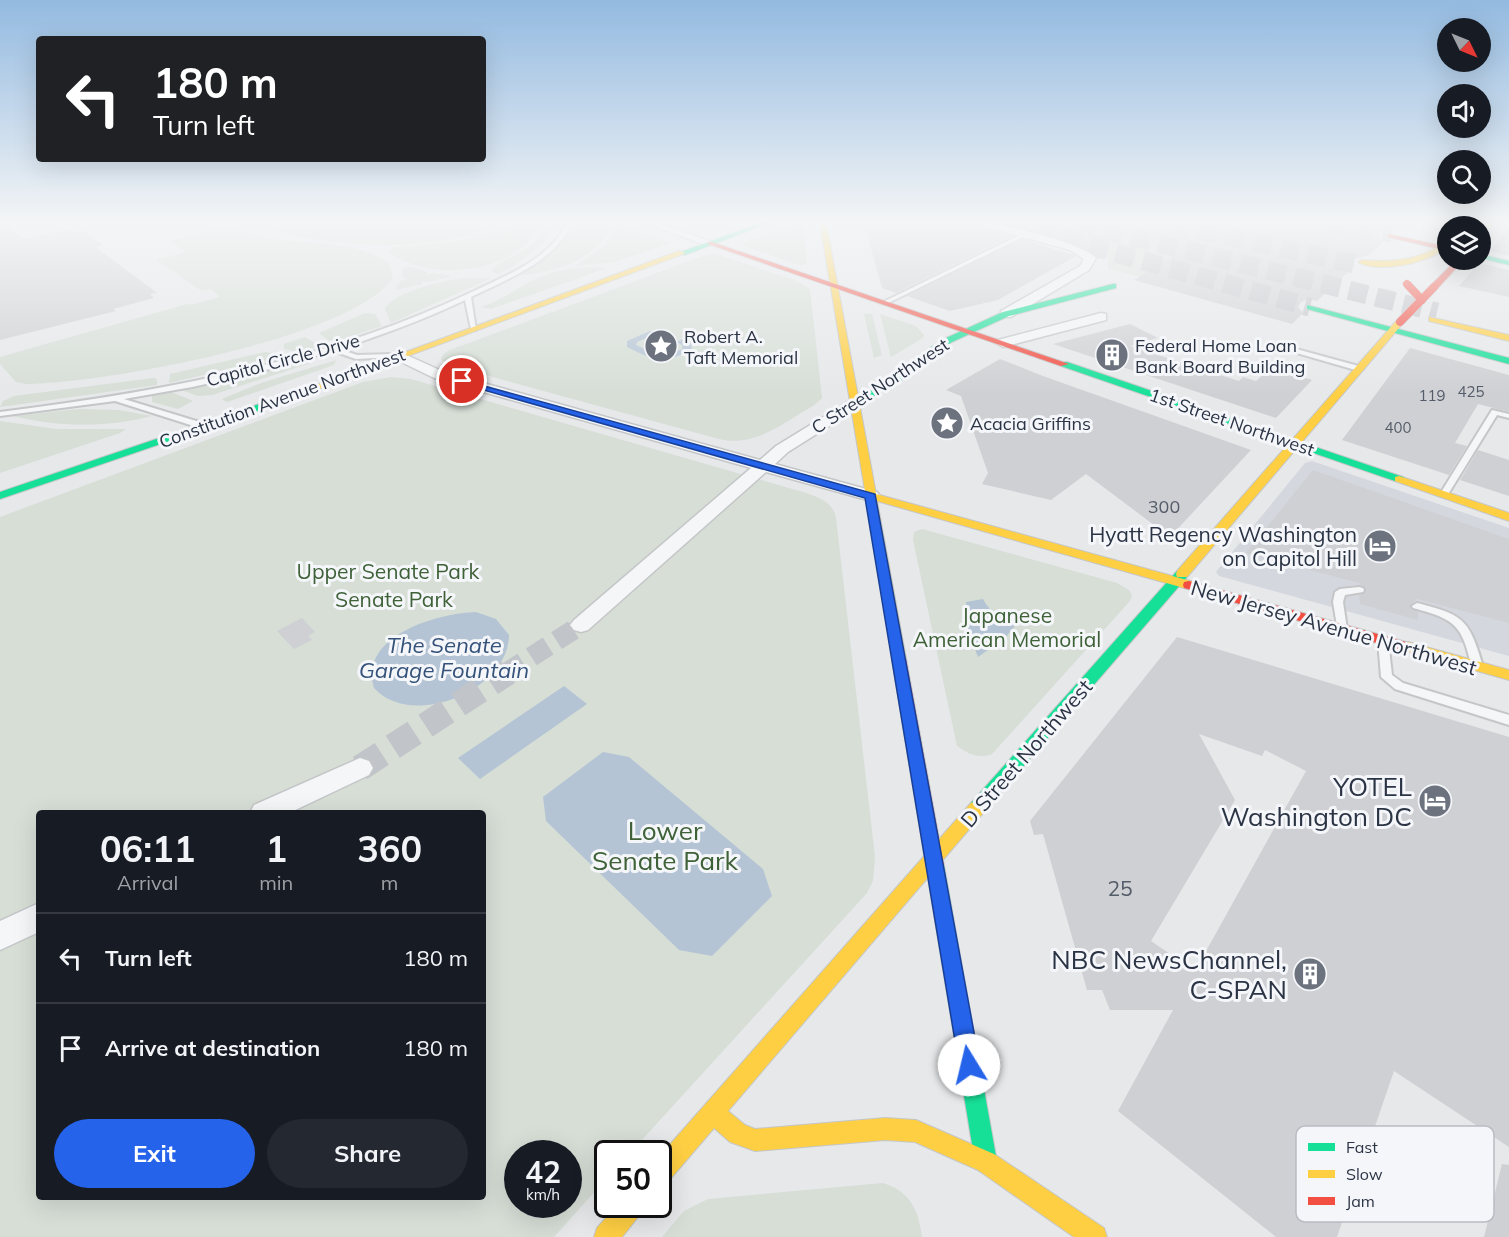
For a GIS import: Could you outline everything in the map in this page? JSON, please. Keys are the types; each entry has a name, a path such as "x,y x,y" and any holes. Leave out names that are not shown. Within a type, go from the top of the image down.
{"main road":[{"name":"Constitution Avenue Northwest","path":"0,496 205,427 606,281"},
{"name":"1st Street Northwest","path":"819,281 1509,517"},
{"path":"833,281 986,1162"},
{"path":"1400,281 1407,284 1422,300"},
{"name":"D Street Northwest","path":"672,1160 868,931 1001,784 1294,443 1440,281"},
{"path":"1006,314 1113,286"},
{"path":"1310,307 1397,326 1509,361"},
{"name":"C Street Northwest","path":"856,403 908,372 931,351 1006,314"},
{"path":"1509,330 1434,315 1509,338"},
{"path":"980,350 1003,343"},
{"path":"908,372 948,357"},
{"name":"New Jersey Avenue Northwest","path":"871,496 1509,675"},
{"path":"714,1113 738,1134 755,1140 885,1129 916,1131 986,1162 1095,1237"},
{"path":"606,1237 622,1218"}],"street":[{"name":"C Street Northwest","path":"1006,314 1064,281"},
{"path":"1003,343 1101,317"},
{"name":"New Jersey Avenue Northwest","path":"400,356 439,375 871,496"},
{"name":"C Street Northwest","path":"581,625 762,465 782,449 856,403"},
{"path":"269,810 360,768"},
{"path":"0,936 36,918"}],"lane":[{"name":"Capitol Circle Drive","path":"0,414 115,399 241,374 335,350 468,297 497,281"},
{"path":"884,303 930,281"},
{"path":"468,297 474,329"},
{"path":"1278,346 1359,369"},
{"path":"335,350 356,357 400,356"},
{"path":"115,399 205,427"},
{"path":"1444,495 1495,412 1509,416"},
{"path":"1342,629 1338,602 1340,592 1359,591"},
{"path":"1418,606 1445,613 1466,627 1477,666"},
{"path":"1383,640 1387,677 1399,686 1509,720"}],"shaded area":[{"name":"Hyatt Regency Washington on Capitol Hill","path":"1312,461 1509,528 1509,656 1219,576 1216,572 1305,463"}],"green space":[{"path":"187,281 390,281 368,300 328,320 278,338 163,367 61,382 25,384 16,382 0,364 0,357 187,304 220,297 210,289 202,291"},
{"path":"401,281 433,281 421,281 422,284 395,290"},
{"path":"445,281 486,281 391,323 385,309 391,302 410,292"},
{"path":"532,281 571,281 491,309 481,307 501,299"},
{"path":"636,281 795,281 810,289 822,398 813,406 769,432 745,440 732,441 460,368 441,360 443,354"},
{"path":"365,313 375,314 382,326 337,341 328,340 319,333"},
{"path":"864,314 872,314 882,355 874,358"},
{"path":"880,314 916,326 924,335 923,338 891,357"},
{"path":"305,337 317,344 314,348 301,352 284,349 284,344"},
{"path":"265,352 289,355 169,383 170,374"},
{"path":"336,360 334,365 227,402 222,399 261,383"},
{"path":"302,361 311,363 212,395 198,396 179,389"},
{"name":"Senate Park","path":"391,377 411,379 806,493 829,505 836,518 875,857 873,881 867,893 642,1140 594,1140 594,1192 582,1206 582,1140 504,1140 504,1218 571,1218 554,1237 0,1237 0,517 363,382"},
{"path":"157,379 157,385 0,407 3,401 14,396"},
{"path":"168,391 193,401 178,409 152,402 152,396"},
{"path":"79,409 118,410 152,416 117,423 82,425 13,416"},
{"path":"0,421 56,429 126,429 0,473"},
{"name":"Japanese American Memorial","path":"922,529 1117,583 1129,590 1132,595 1130,601 992,754 973,755 957,746 913,540 914,532"},
{"path":"883,1183 900,1191 912,1203 922,1237 662,1237 684,1211 708,1199"}],"water":[{"path":"650,331 664,331 674,335 667,338 653,335 637,342 636,345 654,353 668,354 682,349 682,345 676,342 683,339 691,343 692,350 666,359 659,359 627,347 627,341"},
{"path":"983,599 998,615 1018,622 1005,638 978,657 968,631 966,602"},
{"name":"The Senate Garage Fountain","path":"476,612 496,619 509,635 505,655 493,672 476,687 456,698 433,704 411,705 391,700 374,688 372,670 378,654 389,641 423,623 460,613"},
{"path":"564,686 587,704 480,779 458,758"},
{"path":"603,752 629,757 763,869 772,896 712,956 679,950 546,821 543,797"}],"building":[{"path":"0,281 141,281 157,293 150,294 154,298 113,309 116,311 0,340"},
{"path":"880,281 921,281 896,293 882,288"},
{"path":"938,281 1032,281 998,300 950,311 907,296"},
{"path":"1137,281 1339,281 1317,301 1309,299 1301,302 1298,307 1303,313 1292,324"},
{"path":"1464,281 1509,281 1509,297 1459,286"},
{"path":"1130,324 1158,338 1130,346 1239,381 1243,377 1256,381 1271,367 1312,380 1276,418 1053,344"},
{"path":"1410,348 1509,375 1509,412 1478,404 1455,443 1467,446 1449,475 1342,440"},
{"path":"1000,359 1251,450 1170,537 1086,474 1051,500 982,484 988,473 961,396 946,390"},
{"path":"1478,450 1509,460 1509,496 1460,480"},
{"name":"Hyatt Regency Washington on Capitol Hill","path":"1313,470 1509,539 1509,623 1417,599 1410,605 1412,610 1418,612 1418,620 1360,604 1359,595 1365,593 1366,589 1359,583 1246,553"},
{"path":"302,618 315,632 308,636 312,640 294,649 277,631"},
{"path":"1177,637 1509,737 1509,1147 1494,1137 1494,1126 1477,1126 1394,1071 1375,1126 1296,1126 1296,1222 1342,1222 1337,1237 1276,1237 1118,1111 1173,1010 1110,1010 1102,990 1087,990 1043,834 1034,835 1030,821","holes":["1199,734 1262,756 1265,750 1306,771 1195,971 1151,941 1235,800"]},
{"path":"1502,1164 1509,1165 1509,1237 1484,1237 1488,1222 1494,1222 1494,1196"}],"tunnel":[{"path":"1216,281 1310,307"},
{"path":"1311,281 1437,312"},
{"path":"506,673 581,625"},
{"path":"360,768 508,672"}],"traffic: fast":[{"path":"1006,314 1113,286"},
{"path":"1310,307 1394,330"},
{"path":"856,403 908,372 931,351 949,340 1006,314"},
{"path":"1394,330 1509,361"},
{"path":"1064,364 1399,479"},
{"path":"0,496 286,398"},
{"path":"977,808 1182,574"},
{"path":"935,866 986,1162"}],"traffic: slow":[{"path":"286,398 606,281"},
{"path":"833,281 899,659"},
{"path":"1432,319 1509,338"},
{"path":"1182,574 1400,322"},
{"path":"1399,479 1509,517"},
{"path":"871,496 1189,585"},
{"path":"1408,647 1509,675"},
{"path":"672,1160 977,808"},
{"path":"714,1114 738,1134 755,1140 885,1129 916,1131 986,1162 1095,1237"},
{"path":"606,1237 622,1218"}],"traffic: jam":[{"path":"820,281 1064,364"},
{"path":"1434,287 1440,281"},
{"path":"1407,284 1422,300"},
{"path":"1400,322 1434,287"},
{"path":"1189,585 1408,647"},
{"path":"899,659 935,866"}],"place":[{"name":"Robert A. Taft Memorial","path":"661,346"},
{"name":"Federal Home Loan Bank Board Building","path":"1112,355"},
{"name":"Acacia Griffins","path":"947,423"},
{"name":"Hyatt Regency Washington on Capitol Hill","path":"1380,546"},
{"name":"YOTEL Washington DC","path":"1435,801"},
{"name":"NBC NewsChannel, C-SPAN","path":"1310,974"}],"route":[{"path":"462,381 871,496 969,1065"}],"park label":[{"name":"Upper Senate Park","path":"388,571"},
{"name":"Lower Senate Park","path":"665,845"}]}
